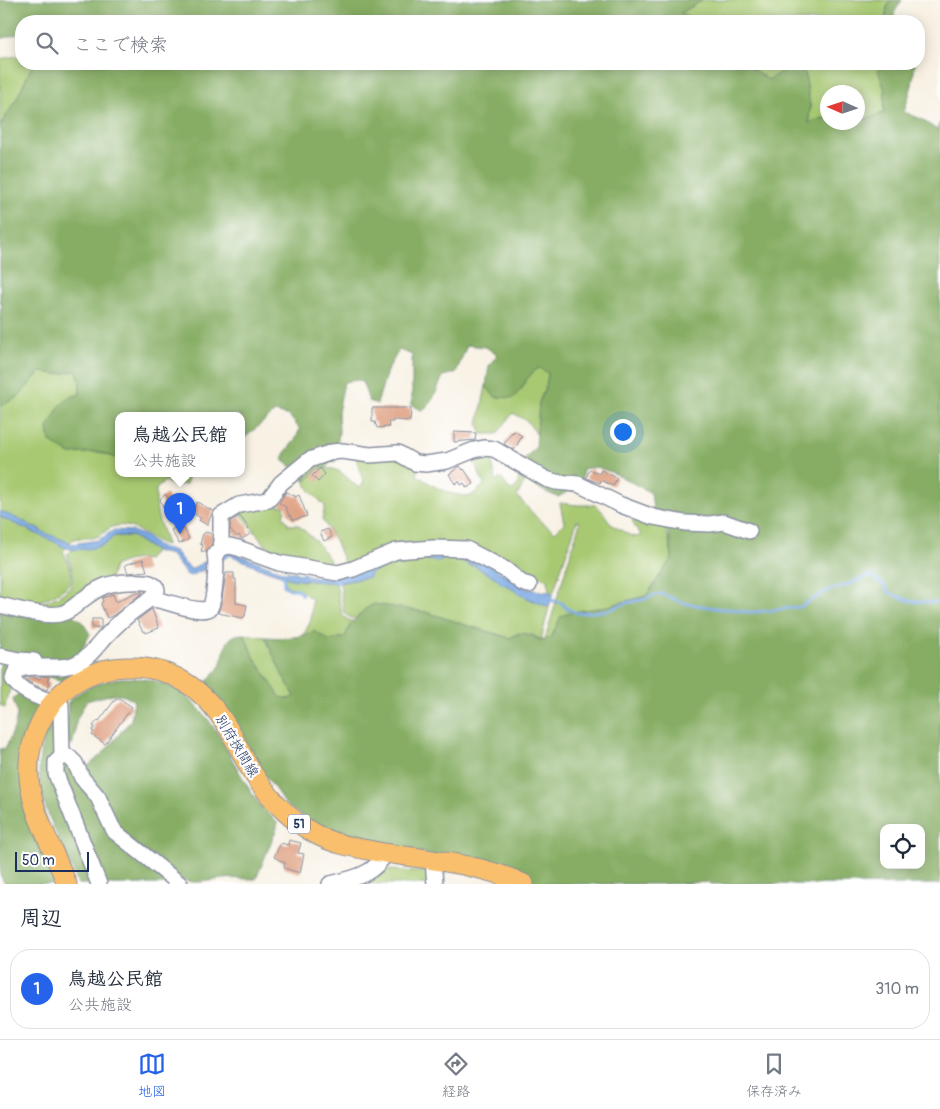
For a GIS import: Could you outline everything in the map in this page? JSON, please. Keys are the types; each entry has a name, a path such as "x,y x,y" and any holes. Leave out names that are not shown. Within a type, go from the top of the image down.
{"main road":[{"name":"別府挾間線","path":"67,884 31,793 28,760 33,737 52,702 78,681 103,670 137,667 174,676 201,694 223,720 253,774 263,788 280,808 302,826 335,842 495,873 524,884"}],"street":[{"path":"152,599 160,599 196,609 208,609 212,606 218,556 220,516 239,505 268,500 281,483 309,460 337,450 370,455 398,454 415,463 426,464 447,461 474,450 489,448 494,449 546,479 578,484 621,505 653,517 695,524 724,522 749,531"},
{"path":"218,556 230,546 279,563 338,573 353,569 396,551 433,548 466,549 506,570 522,583 529,585"},
{"path":"0,605 20,610 58,614 71,610 106,584 120,582 150,583 156,589 152,599 127,616 85,659 76,664 25,668 14,673 13,679 19,686 39,698 61,705 62,758"},
{"path":"0,656 19,660 50,661 59,666"},
{"path":"99,884 56,774 56,762 69,756 82,778 98,796 115,832 180,884"},
{"path":"330,884 370,872 381,861 385,853"},
{"path":"433,861 435,884"}],"green space":[{"path":"0,0 703,0 681,13 684,15 15,15 15,35 0,39"},
{"path":"703,0 891,0 887,7 886,15 684,15 681,13"},
{"path":"891,0 902,0 894,15 886,15 887,7"},
{"path":"15,56 15,70 30,70 16,100 0,126 0,59"},
{"path":"30,70 754,70 768,80 784,70 794,70 805,73 810,105 809,123 820,119 820,130 865,130 865,119 884,113 885,90 878,70 914,70 904,112 921,119 937,130 940,122 940,884 711,884 709,882 540,884 511,872 328,833 287,806 202,687 218,669 228,641 232,637 244,634 254,657 280,697 289,699 295,696 283,676 265,637 296,637 314,631 329,640 345,637 350,625 365,609 374,604 426,612 510,638 523,633 541,640 551,637 561,616 646,596 672,558 669,533 653,510 651,493 616,474 597,467 583,469 581,491 569,491 558,497 539,489 513,474 511,471 536,447 539,403 547,382 548,373 539,368 534,371 513,398 495,397 486,386 489,366 497,355 486,347 467,345 456,373 443,376 433,399 423,411 412,405 412,355 399,350 387,371 377,404 369,401 362,381 344,382 338,412 339,431 337,448 293,468 283,460 284,454 295,440 300,429 289,416 275,412 245,438 245,412 115,412 115,458 99,452 70,454 50,442 48,428 59,407 68,398 80,394 80,381 77,371 58,374 40,372 18,397 0,406 0,315 2,303 0,302 0,126 16,100"},
{"path":"754,70 784,70 768,80"},
{"path":"788,70 878,70 885,90 884,113 865,119 865,85 820,85 820,119 809,124 810,105"},
{"path":"539,368 548,373 547,382 539,403 537,435 527,421 513,413 497,434 482,434 478,424 486,386 495,397 522,389 529,374"},
{"path":"77,371 80,381 80,394 68,398 70,454 99,452 115,458 115,477 189,477 186,484 178,485 165,481 156,489 156,507 166,545 127,526 112,527 93,538 75,539 63,551 70,566 71,574 67,585 56,594 23,606 0,601 0,406 18,397 40,372 58,374"},
{"path":"490,451 496,481 501,478 511,491 518,485 518,479 526,480 517,496 538,519 555,532 564,523 560,503 595,505 612,525 631,536 637,537 641,535 634,525 629,510 662,524 668,536 672,558 646,596 604,607 572,612 551,637 545,639 580,522 577,521 553,593 549,593 548,580 540,577 529,582 486,552 345,565 335,540 322,519 325,506 311,492 304,481 309,479 317,469 325,468 337,470 359,488 364,483 355,455 392,456 419,465 417,475 436,487 456,495 471,496 484,485 471,453"},
{"path":"335,457 336,461 329,463 327,468 317,469 309,479 304,481 303,473 307,465"},
{"path":"287,486 278,502 279,506 284,506 283,516 289,525 298,525 317,542 329,559 331,566 318,564 301,557 282,559 267,547 237,509"},
{"path":"114,536 132,536 155,551 147,560 134,560 114,566 110,579 68,607 24,607 51,599 69,588 73,575 67,554 71,550 106,544"},
{"path":"428,560 438,562 438,560 464,560 471,565 473,564 496,578 503,585 504,583 525,597 549,607 541,640 533,635 518,633 510,638 426,612 402,609 365,609 356,619 344,613 340,583 369,577 368,574 389,566 402,565 402,562"},
{"path":"285,577 295,580 295,578 304,581 336,583 342,615 348,620 353,621 345,637 329,640 314,632 303,636 311,620 312,599 299,590 284,584"},
{"path":"0,608 72,611 76,618 81,620 90,634 80,653 72,661 54,661 0,654"},
{"path":"244,634 265,637 283,676 295,696 289,699 280,698 254,657"},
{"path":"29,663 10,690 5,708 0,705 0,664"},
{"path":"72,669 78,674 63,684 51,677 29,674"},
{"path":"120,678 151,680 175,689 192,702 218,734 249,789 261,806 277,822 277,828 256,879 225,879 197,882 182,880 122,834 92,785 86,768 104,752 131,720 134,701 122,695 116,695 86,701 76,721 72,745 67,740 68,702 80,692 92,686"},
{"path":"20,693 39,706 27,734 60,884 5,884 0,875 0,749 6,748 16,723 17,713 13,698"},
{"path":"52,721 56,723 57,742 51,761 95,884 78,884 45,804 40,784 39,763 43,742"},
{"path":"67,764 97,802 173,884 103,884 60,766"},
{"path":"380,869 428,871 432,884 348,884"}],"water":[{"path":"0,511 29,524 28,526 40,529 40,531 73,544 99,540 114,530 132,531 145,536 157,546 175,551 191,569 227,550 284,572 305,573 305,575 325,578 391,559 437,552 476,557 528,589 553,593 549,607 503,585 496,578 473,565 471,566 460,560 452,559 439,560 439,562 428,560 402,562 402,565 389,566 373,572 369,574 369,577 336,583 295,580 259,569 230,555 190,576 186,574 171,555 155,551 132,536 114,536 106,543 93,548 80,550 68,548 0,517"}],"building":[{"path":"372,408 411,408 410,421 393,420 393,422 388,422 389,427 377,428 375,422 372,422"},
{"path":"514,431 522,436 514,450 504,444"},
{"path":"454,432 476,433 475,440 454,442"},
{"path":"460,466 474,484 467,488 464,483 461,485 459,481 455,484 449,474"},
{"path":"320,468 325,474 318,482 312,476"},
{"path":"590,469 599,474 601,470 617,478 613,486 601,480 600,483 586,478"},
{"path":"286,492 295,497 299,495 307,516 293,520 289,516 286,507 279,503"},
{"path":"166,494 170,502 163,507 160,499"},
{"path":"197,502 213,511 207,525 199,520 201,518 191,512"},
{"path":"240,516 249,528 247,530 250,534 242,539 239,535 237,537 230,529 230,521"},
{"path":"182,524 189,539 179,544 171,530"},
{"path":"328,529 332,537 324,541 320,532"},
{"path":"206,532 212,534 212,544 206,552 201,551 203,545 200,544 203,534"},
{"path":"143,559 147,571 128,573 125,565"},
{"path":"226,573 234,573 234,579 236,579 236,603 247,605 243,618 218,613"},
{"path":"142,591 142,593 114,615 107,618 101,604 102,598 113,594 116,602"},
{"path":"152,609 159,628 146,633 145,631 143,632 137,620"},
{"path":"92,619 101,619 101,628 92,628"},
{"path":"41,676 49,677 47,681 50,682 47,690 32,684 24,678 40,679"},
{"path":"119,698 132,707 105,744 92,735 95,727 93,726 114,701"},
{"path":"289,840 301,843 298,853 304,854 300,873 284,868 285,863 274,857 281,843 288,845"}],"waterway":[{"path":"284,574 284,586 290,589 297,589 302,595"},
{"path":"547,599 562,603 566,608 577,613 608,610 626,603 663,594 683,603 756,612 800,607 827,591 870,575 884,585 888,592 897,596 910,601 940,603"}],"place":[{"name":"鳥越公民館","path":"180,534"}]}
